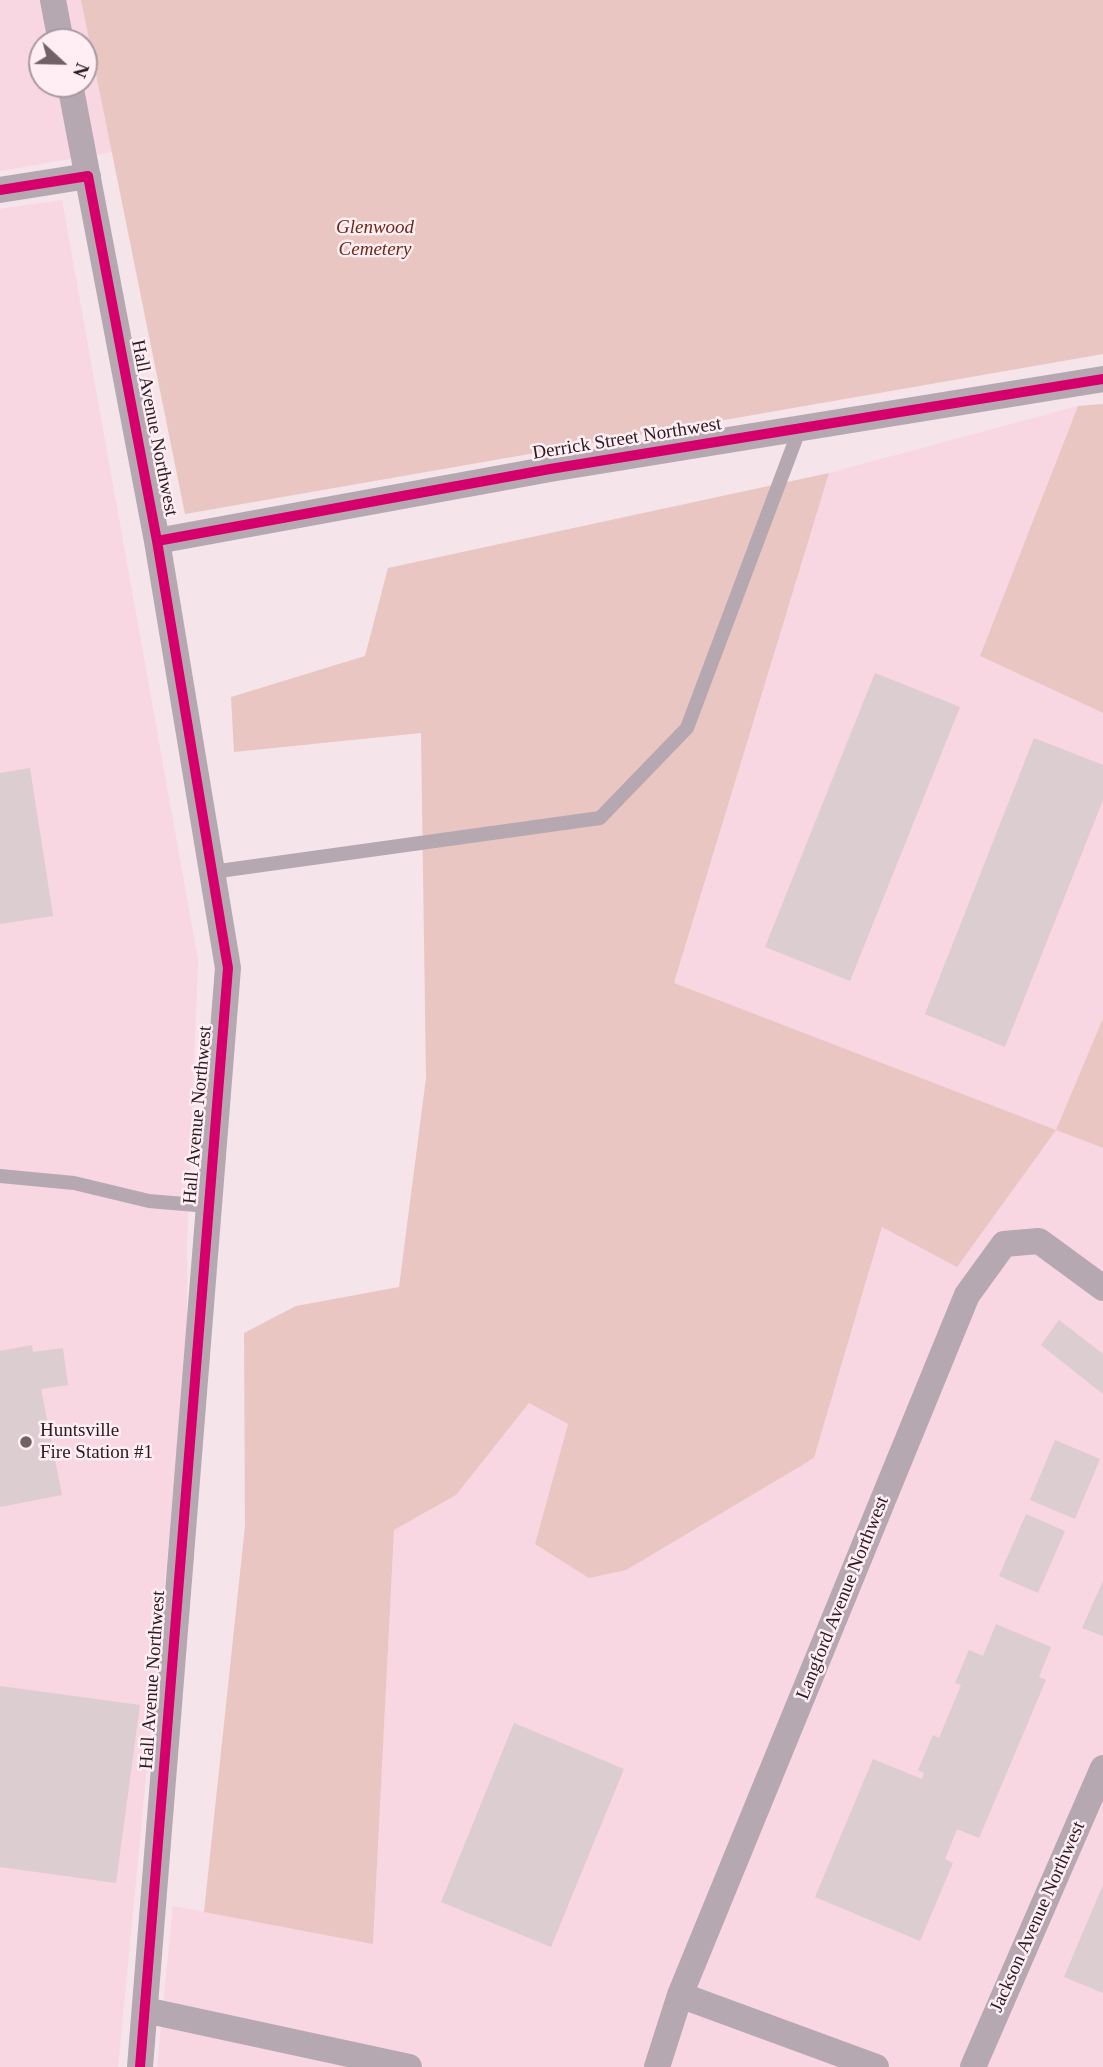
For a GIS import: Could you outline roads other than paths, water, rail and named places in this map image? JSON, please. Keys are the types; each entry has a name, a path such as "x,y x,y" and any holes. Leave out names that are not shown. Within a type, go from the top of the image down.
{"street":[{"path":"53,0 58,28"},
{"name":"Hall Avenue Northwest","path":"72,98 157,541 228,968 140,2067"},
{"path":"0,190 88,176"},
{"name":"Derrick Street Northwest","path":"157,541 550,469 1103,379"},
{"name":"Langford Avenue Northwest","path":"657,2067 680,1995 967,1295 1004,1244 1038,1241 1103,1288"},
{"name":"Jackson Avenue Northwest","path":"973,2067 1103,1768"},
{"path":"680,1995 876,2067"},
{"path":"145,2010 408,2067"}],"lane":[{"path":"212,872 600,818 687,728 800,428"},
{"path":"0,1176 74,1183 149,1202 208,1206"}],"place":[{"name":"Huntsville Fire Station #1","path":"26,1442"}],"park label":[{"name":"Glenwood Cemetery","path":"375,239"}]}
